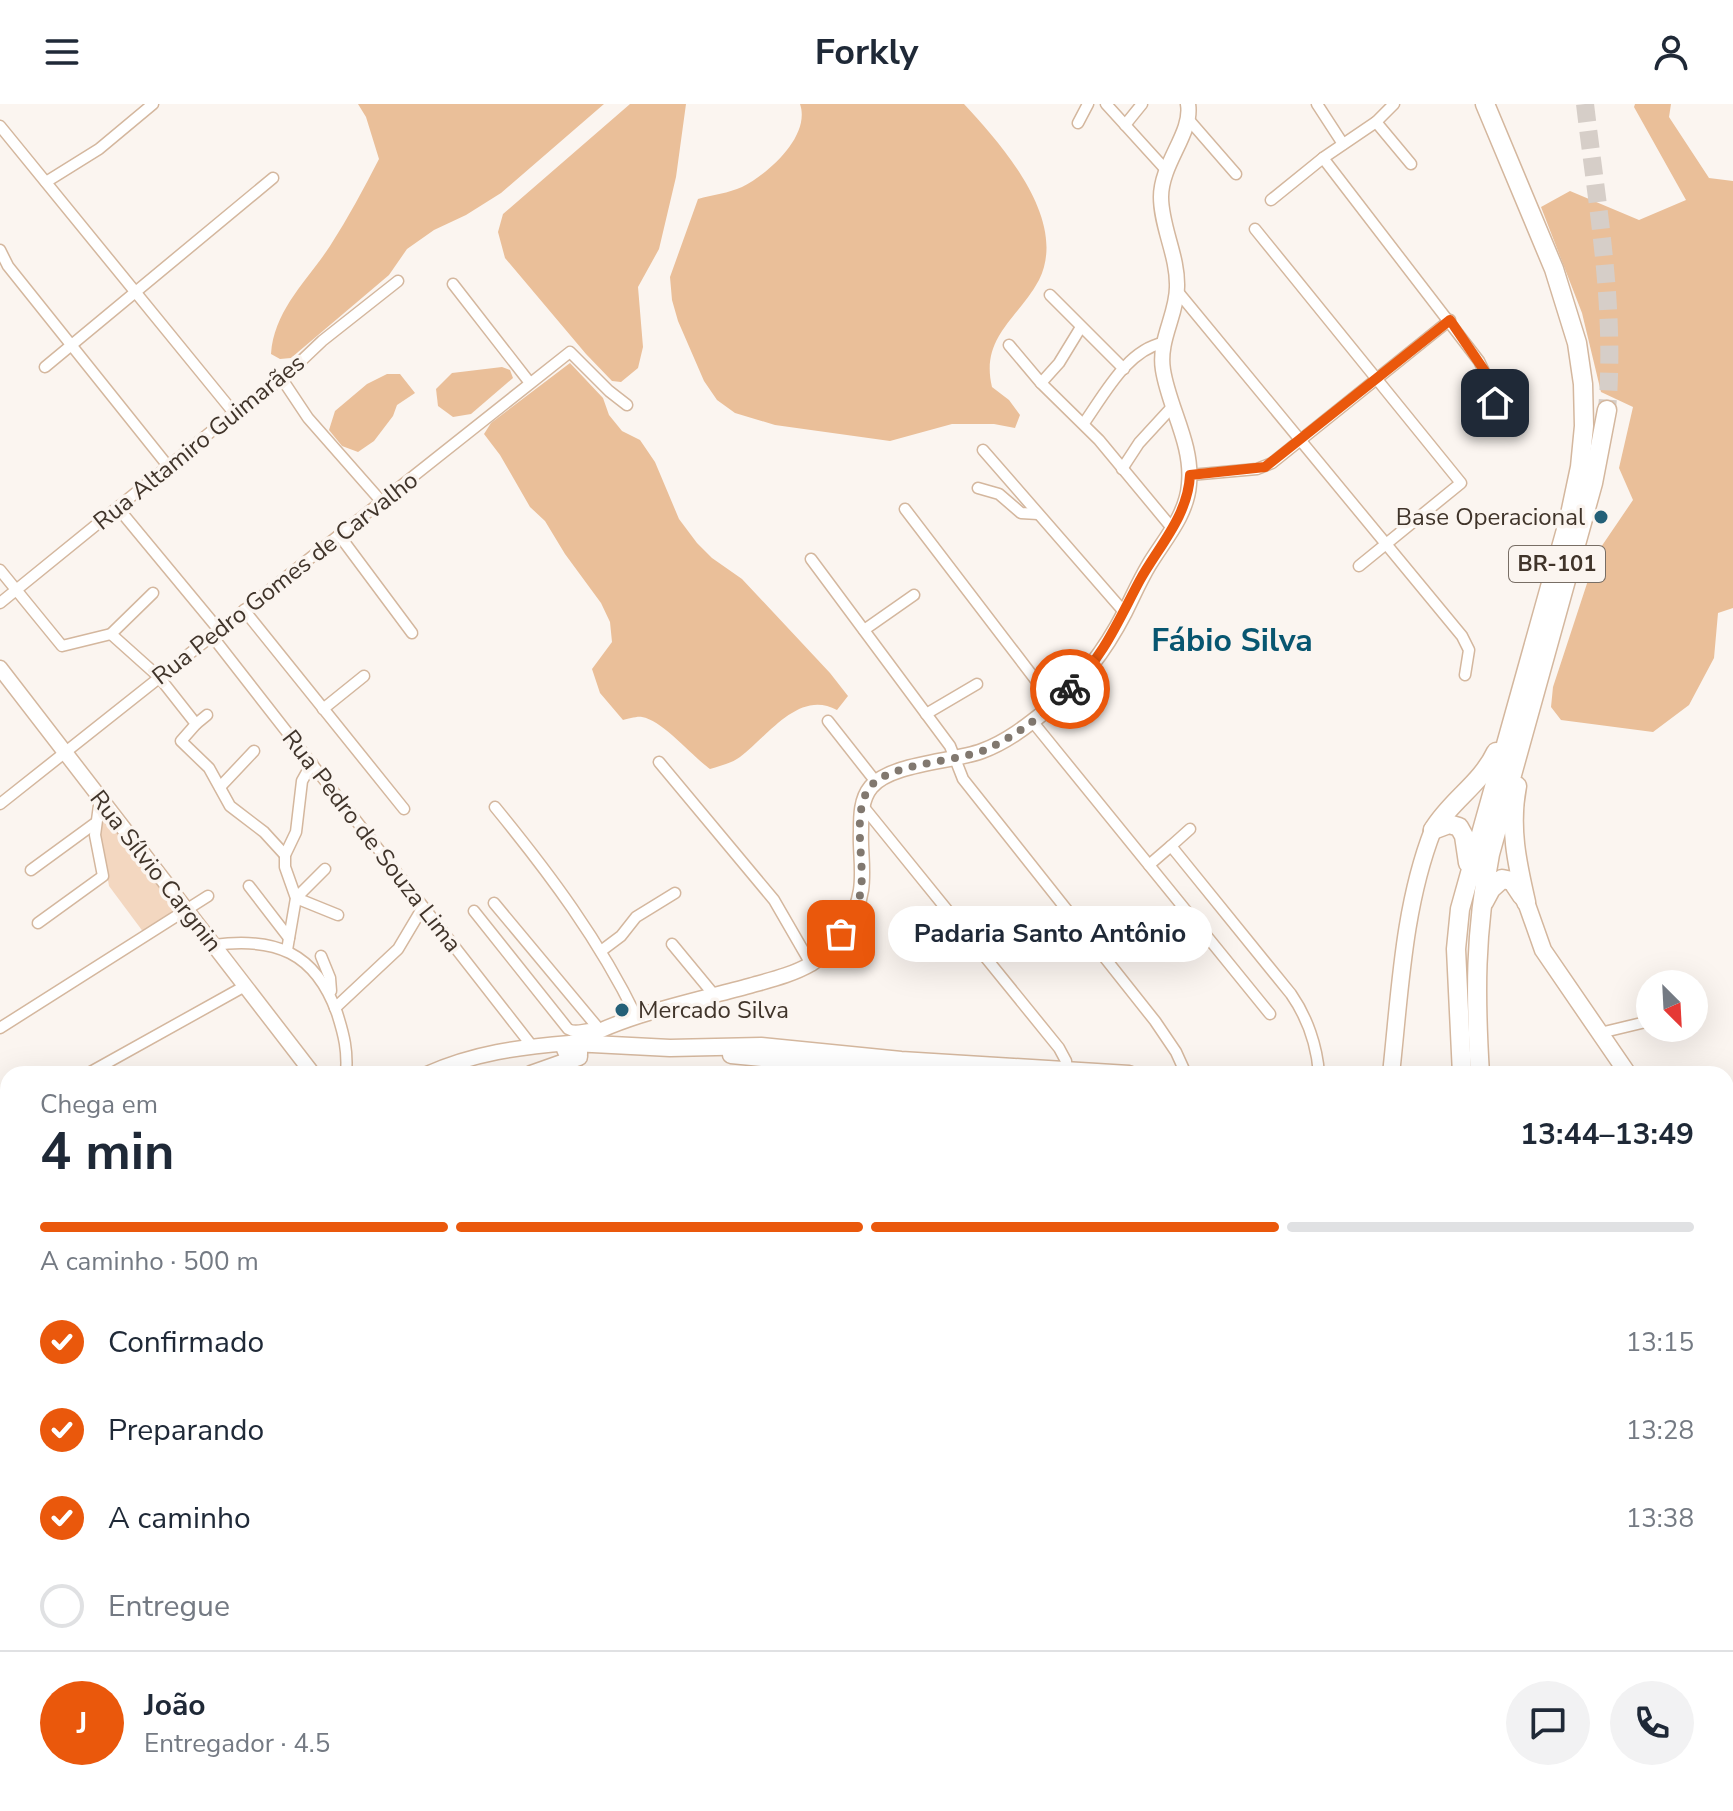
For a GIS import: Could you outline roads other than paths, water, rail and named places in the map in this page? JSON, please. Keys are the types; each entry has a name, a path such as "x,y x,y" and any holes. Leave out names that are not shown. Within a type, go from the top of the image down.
{"highway":[{"name":"BR-101","path":"1478,1066 1468,1016 1457,929 1469,872 1576,489 1584,405 1577,343 1564,296 1485,104"},
{"name":"BR-101","path":"1463,1066 1481,908 1493,842 1596,473 1607,410"},
{"path":"1526,902 1515,853 1513,824 1514,800 1528,735 1531,699"},
{"path":"1433,830 1452,804 1481,778 1512,720"},
{"path":"1433,830 1449,824 1462,830 1469,872"},
{"path":"1481,908 1491,889 1502,879 1512,881 1526,902"}],"main road":[{"path":"1391,1066 1409,923 1419,872 1433,830"},
{"path":"1526,902 1543,950 1623,1066"},
{"path":"600,1031 622,1046"},
{"path":"571,1048 752,1045 818,1063 870,1066"}],"street":[{"path":"46,182 99,149 153,104"},
{"path":"1078,123 1088,104"},
{"path":"1106,104 1166,170"},
{"path":"1125,125 1142,104"},
{"path":"449,1066 487,1052 532,1046 571,1048 600,1031 637,1018 786,975 811,964 834,943 857,906 862,878 862,805 870,788 899,772 992,747 1054,704 1095,661 1183,509 1190,475 1185,443 1162,368 1163,343 1178,292 1161,197 1166,170 1189,120 1188,104"},
{"path":"1317,104 1343,144"},
{"path":"1271,200 1323,158 1376,122 1394,104"},
{"path":"1189,120 1236,174"},
{"path":"1376,122 1411,164"},
{"path":"0,126 234,413"},
{"path":"1323,158 1450,320 1486,373 1502,429"},
{"path":"45,367 273,178"},
{"path":"1255,229 1461,483 1359,566"},
{"path":"0,250 4,269 71,345 168,466"},
{"name":"Rua Altamiro Guimarães","path":"0,603 234,413 282,379 322,341 398,281"},
{"path":"453,284 530,383"},
{"path":"1178,292 1468,645 1465,675"},
{"path":"1050,295 1124,369"},
{"path":"1190,475 1265,467 1450,320"},
{"path":"1041,383 1059,363 1081,327"},
{"path":"1084,423 1124,369 1145,348 1163,343"},
{"path":"1009,345 1041,383 1084,423 1172,528"},
{"name":"Rua Pedro Gomes de Carvalho","path":"0,804 570,352 627,405"},
{"path":"282,379 308,418 381,501"},
{"path":"1122,469 1139,443 1173,406"},
{"path":"983,450 1125,613"},
{"path":"978,488 999,494 1021,513 1038,514"},
{"name":"Rua Pedro de Souza Lima","path":"118,508 532,1046"},
{"path":"905,509 1054,704"},
{"path":"339,535 412,633"},
{"path":"811,559 950,746 963,779 1155,1021 1182,1066"},
{"path":"0,570 62,646 111,634 153,593"},
{"path":"864,630 914,595"},
{"path":"244,610 404,809"},
{"path":"111,634 159,677 196,724"},
{"name":"Rua Sílvio Cargnin","path":"0,668 307,1066"},
{"path":"323,709 364,676"},
{"path":"926,714 977,684"},
{"path":"207,715 181,741 203,761 230,806 264,832 285,855"},
{"path":"828,721 876,782"},
{"path":"1032,721 1270,1014"},
{"path":"220,787 254,751"},
{"path":"659,762 774,900 811,964"},
{"path":"287,950 296,898 285,867 285,855 296,832 302,781 312,763"},
{"path":"38,923 103,876 94,824 100,798"},
{"path":"862,805 1059,1048 1066,1066"},
{"path":"495,807 552,878 601,951 637,1018"},
{"path":"31,870 94,824"},
{"path":"1149,865 1190,829"},
{"path":"1171,846 1299,1005 1311,1033 1317,1066"},
{"path":"296,898 325,869"},
{"path":"249,886 289,938"},
{"path":"601,951 621,936 636,917 675,893"},
{"path":"0,1028 208,896"},
{"path":"296,898 338,915"},
{"path":"494,903 600,1031"},
{"path":"335,1008 398,949 423,907"},
{"path":"474,911 568,1029 575,1031 591,1027 600,1031"},
{"path":"214,945 244,943 287,950 319,975 331,997 346,1042 346,1066"},
{"path":"672,944 715,996"},
{"path":"321,956 330,978 331,997"},
{"path":"101,1066 245,986"},
{"path":"1600,1033 1636,1024"}],"tunnel":[{"path":"1585,104 1607,295 1607,410"}],"place":[{"name":"Base Operacional","path":"1601,517"},
{"name":"Padaria Santo Antônio","path":"841,934"},
{"name":"Mercado Silva","path":"622,1010"}],"district":[{"name":"Fábio Silva","path":"1232,640"}]}
